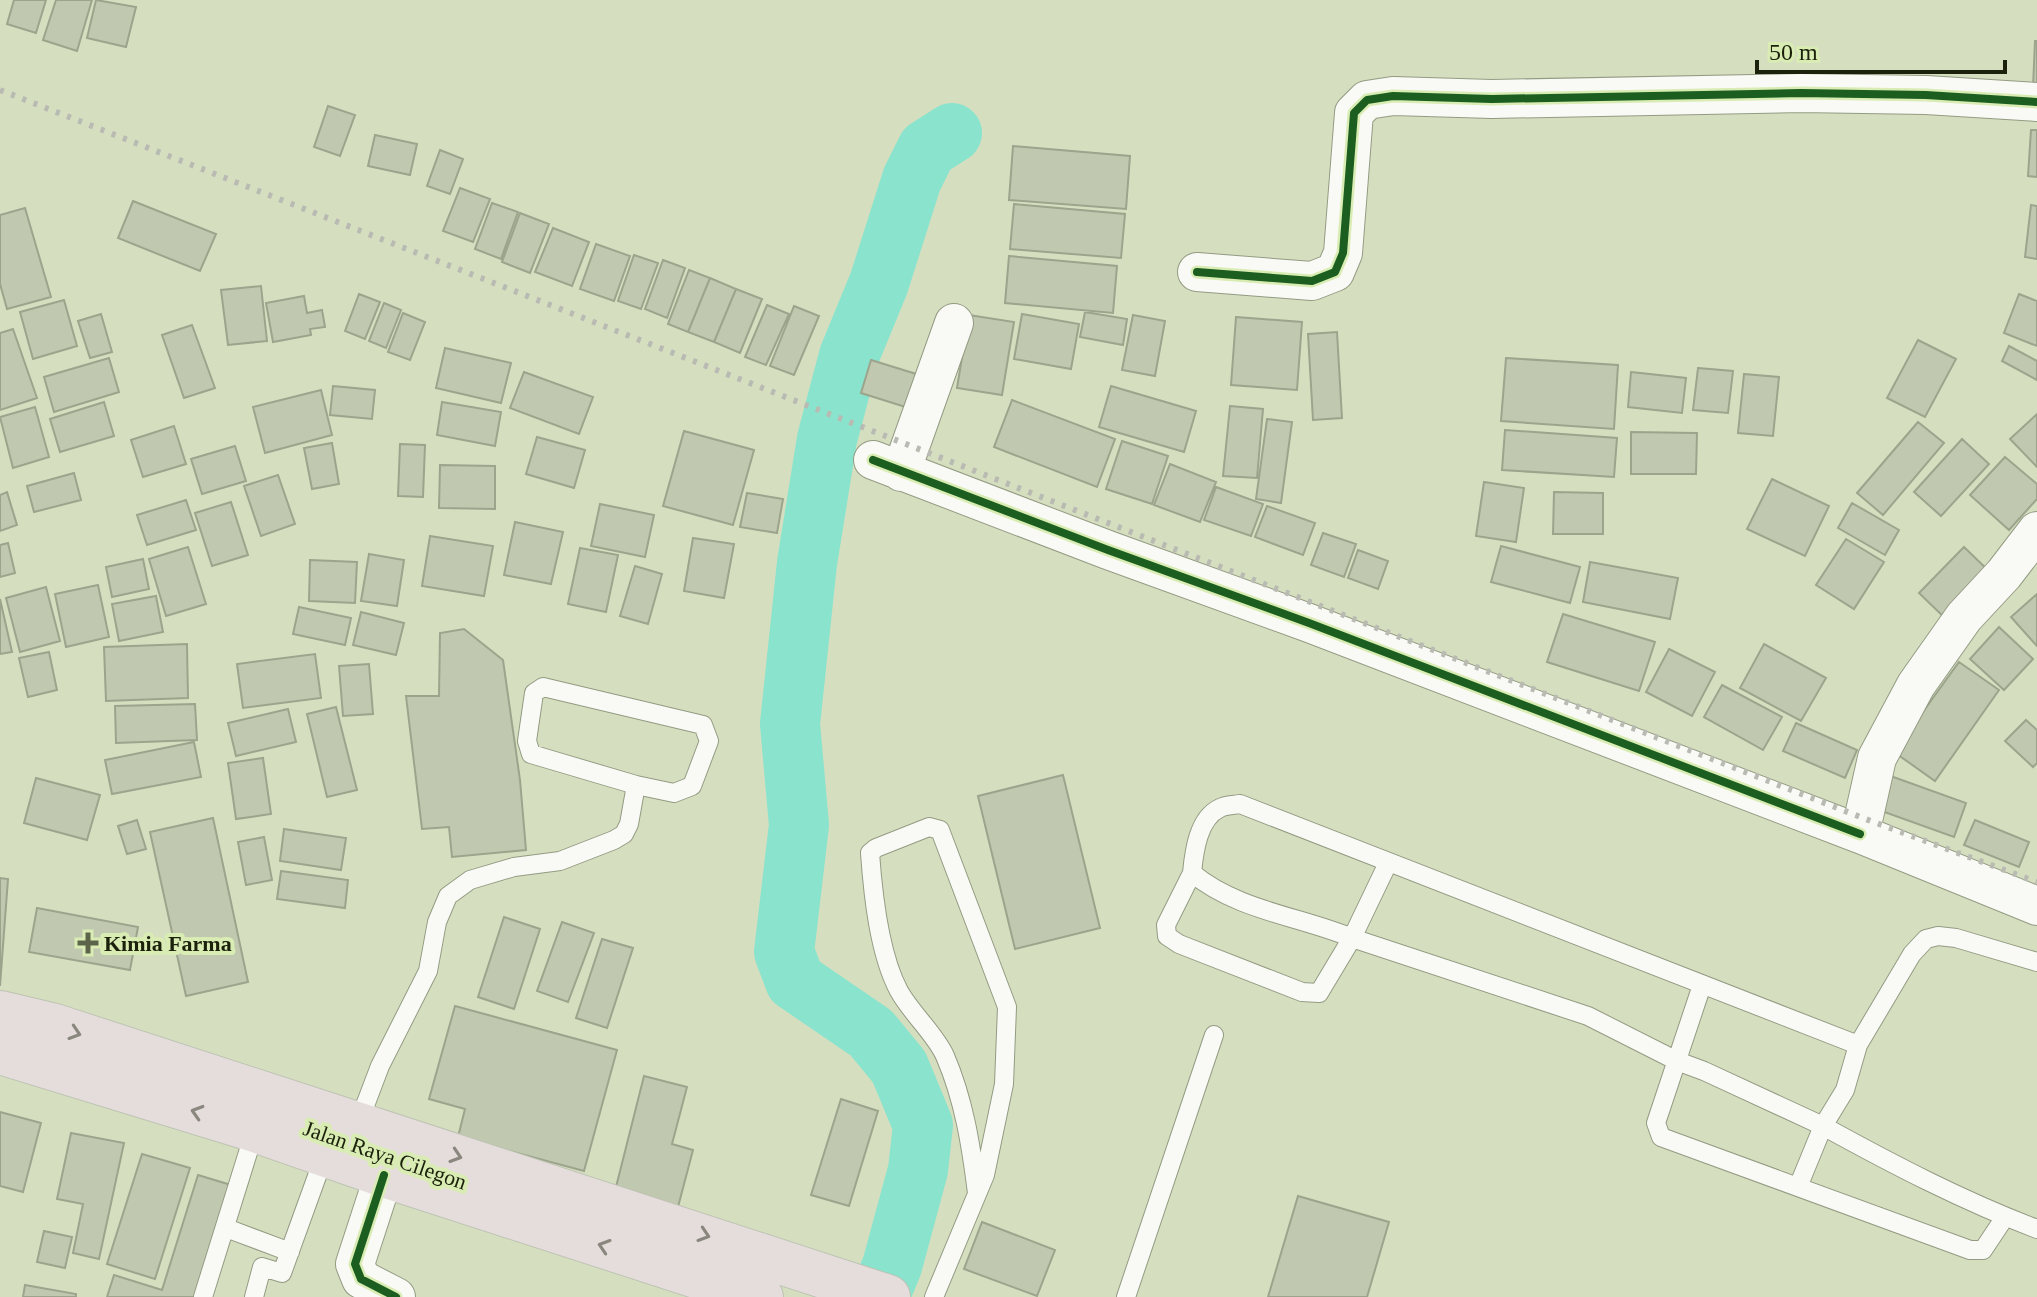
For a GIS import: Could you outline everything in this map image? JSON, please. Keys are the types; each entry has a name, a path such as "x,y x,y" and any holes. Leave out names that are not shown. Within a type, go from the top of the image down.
{"highway":[{"name":"Jalan Raya Cilegon","path":"0,1013 55,1026 358,1124 762,1287"},
{"name":"Jalan Raya Cilegon","path":"0,1052 255,1130 384,1175 762,1287"},
{"path":"762,1287 847,1283 888,1297"}],"street":[{"path":"1197,272 1312,281 1335,272 1343,253 1354,113 1367,100 1393,96 1523,99 1801,93 1926,95 2037,102"},
{"path":"954,323 887,466 1309,623 1860,834 2037,906"},
{"path":"1860,834 1877,758 1916,685 1964,617 2004,574 2037,531"},
{"path":"384,1175 355,1264 361,1279 396,1297"}],"lane":[{"path":"543,687 703,725 709,741 692,786 674,793 636,785 531,754 527,741 534,693 543,687"},
{"path":"358,1124 380,1066 428,971 437,922 448,896 470,880 514,867 560,861 614,840 624,834 629,824 636,785"},
{"path":"1388,863 1352,938 1319,993 1302,992 1179,944 1167,936 1166,925 1192,873 1203,824 1219,808 1240,804 1858,1045"},
{"path":"934,1297 985,1175 1004,1084 1007,1007 940,830 929,827 876,848 870,853 872,874 886,956 899,990 944,1053 967,1121 977,1193"},
{"path":"1192,873 1204,883 1259,910 1327,928 1588,1016 1677,1061 1823,1126 1862,1150 2037,1229"},
{"path":"1798,1187 1823,1126 1845,1090 1858,1045 1912,954 1926,939 1938,936 1956,938 2037,962"},
{"path":"1702,985 1656,1123 1661,1137 1970,1250 1983,1250 2005,1217"},
{"path":"1126,1297 1214,1035"},
{"path":"203,1297 255,1130"},
{"path":"254,1297 262,1267 282,1273 325,1154"},
{"path":"226,1228 290,1252"}],"building":[{"path":"14,0 46,0 36,33 7,24"},
{"path":"56,0 92,0 77,51 43,40"},
{"path":"96,0 136,7 126,47 87,38"},
{"path":"2035,41 2037,87 2033,87"},
{"path":"328,106 355,115 340,156 314,147"},
{"path":"2031,130 2037,130 2037,177 2028,176"},
{"path":"375,135 417,144 410,175 368,166"},
{"path":"1013,146 1130,156 1126,209 1009,200"},
{"path":"440,150 463,159 450,194 427,186"},
{"path":"460,188 490,199 473,242 443,231"},
{"path":"133,201 216,234 200,271 118,238"},
{"path":"492,203 518,212 501,259 475,249"},
{"path":"1014,204 1125,214 1121,258 1010,249"},
{"path":"2031,205 2037,206 2037,259 2025,257"},
{"path":"25,208 51,297 7,309 0,284 0,215"},
{"path":"520,213 549,224 530,273 502,262"},
{"path":"553,228 589,242 572,286 535,272"},
{"path":"596,244 630,256 614,301 580,289"},
{"path":"634,255 658,263 641,309 618,301"},
{"path":"1009,256 1117,266 1113,313 1005,303"},
{"path":"663,260 685,268 667,318 645,309"},
{"path":"689,270 710,278 688,332 668,324"},
{"path":"710,278 736,289 714,342 688,332"},
{"path":"261,286 267,341 228,345 221,290"},
{"path":"736,289 762,299 740,353 714,342"},
{"path":"359,294 380,302 365,339 345,331"},
{"path":"2019,294 2037,301 2037,346 2004,333"},
{"path":"304,296 307,313 322,310 325,327 310,329 311,335 273,342 266,303"},
{"path":"64,300 77,346 33,359 20,312"},
{"path":"384,303 401,310 386,348 369,341"},
{"path":"767,305 789,314 766,365 745,357"},
{"path":"794,306 819,316 794,375 770,366"},
{"path":"1085,312 1127,319 1123,345 1080,337"},
{"path":"403,313 425,322 410,360 388,352"},
{"path":"101,314 112,352 90,358 78,321"},
{"path":"1022,314 1079,324 1071,369 1014,359"},
{"path":"969,315 1014,322 1002,395 957,388"},
{"path":"1133,315 1165,321 1155,376 1122,370"},
{"path":"1236,317 1302,322 1297,390 1231,385"},
{"path":"192,325 215,388 184,398 162,335"},
{"path":"13,329 37,398 0,410 0,333"},
{"path":"1337,332 1342,418 1313,420 1308,334"},
{"path":"1918,340 1956,359 1925,417 1887,398"},
{"path":"2009,346 2037,361 2037,380 2002,361"},
{"path":"445,348 511,363 501,403 436,388"},
{"path":"109,358 119,392 54,412 44,377"},
{"path":"1506,358 1618,365 1614,429 1501,421"},
{"path":"871,360 926,377 915,410 861,393"},
{"path":"1698,368 1733,371 1728,413 1693,410"},
{"path":"524,372 593,397 579,434 510,408"},
{"path":"1631,372 1686,378 1682,413 1628,407"},
{"path":"1744,374 1779,377 1773,436 1738,433"},
{"path":"333,386 375,390 372,419 330,415"},
{"path":"1111,386 1196,411 1184,452 1099,427"},
{"path":"321,390 332,435 265,453 253,407"},
{"path":"1012,400 1115,439 1097,487 994,447"},
{"path":"104,402 114,436 60,452 50,419"},
{"path":"442,402 501,412 495,446 437,435"},
{"path":"1230,406 1263,409 1257,478 1223,476"},
{"path":"35,407 49,457 13,468 0,417"},
{"path":"2037,414 2037,467 2010,439"},
{"path":"1267,419 1292,422 1281,503 1256,499"},
{"path":"1918,422 1944,443 1883,515 1857,493"},
{"path":"174,426 186,464 143,477 131,440"},
{"path":"1505,430 1617,438 1614,477 1502,470"},
{"path":"684,431 754,450 733,525 663,506"},
{"path":"1631,432 1697,433 1696,474 1631,474"},
{"path":"537,437 585,450 574,488 526,474"},
{"path":"1962,439 1989,464 1941,516 1914,492"},
{"path":"1122,441 1168,456 1152,504 1106,489"},
{"path":"332,443 339,484 312,489 304,448"},
{"path":"400,444 425,445 423,497 398,496"},
{"path":"235,446 246,481 202,494 191,459"},
{"path":"2005,457 2037,484 2037,499 2009,530 1970,495"},
{"path":"1170,464 1216,482 1200,522 1154,505"},
{"path":"440,465 495,466 495,509 439,508"},
{"path":"74,473 81,500 34,512 27,486"},
{"path":"278,475 295,524 261,536 244,486"},
{"path":"1772,479 1829,506 1805,556 1747,529"},
{"path":"1484,482 1524,488 1516,542 1476,536"},
{"path":"1216,487 1263,504 1251,536 1204,520"},
{"path":"7,492 17,525 0,531 0,495"},
{"path":"1554,492 1603,493 1603,534 1553,534"},
{"path":"747,493 783,499 777,533 740,527"},
{"path":"186,500 196,530 147,545 137,515"},
{"path":"231,502 248,555 212,566 195,513"},
{"path":"1852,503 1899,530 1885,555 1838,528"},
{"path":"600,504 654,515 645,557 591,546"},
{"path":"1267,506 1315,523 1303,555 1255,537"},
{"path":"515,522 563,532 551,584 504,575"},
{"path":"1323,533 1356,544 1344,577 1311,565"},
{"path":"430,536 493,546 484,596 422,586"},
{"path":"693,538 734,544 724,598 684,591"},
{"path":"1846,539 1884,562 1854,609 1816,585"},
{"path":"8,543 15,573 0,577 0,545"},
{"path":"1501,546 1580,567 1570,603 1491,582"},
{"path":"188,547 206,604 166,616 149,559"},
{"path":"1964,547 1993,575 1948,621 1919,593"},
{"path":"580,548 618,555 606,612 568,604"},
{"path":"1358,550 1388,561 1378,589 1348,578"},
{"path":"369,554 404,560 397,606 361,601"},
{"path":"143,559 149,589 112,597 106,567"},
{"path":"310,560 357,562 355,603 309,601"},
{"path":"1590,562 1678,578 1670,619 1583,602"},
{"path":"635,566 662,574 648,624 620,616"},
{"path":"98,585 109,637 66,647 55,594"},
{"path":"46,587 60,641 20,652 6,598"},
{"path":"2037,594 2037,646 2011,617"},
{"path":"156,596 163,632 119,641 112,604"},
{"path":"0,599 12,652 0,654"},
{"path":"299,607 351,618 345,645 293,634"},
{"path":"361,612 404,623 396,655 353,645"},
{"path":"1563,614 1655,642 1639,691 1547,662"},
{"path":"1999,627 2033,659 2004,690 1970,659"},
{"path":"464,629 503,660 520,780 526,850 452,857 449,827 422,829 406,696 439,696 440,633"},
{"path":"187,644 188,698 106,701 104,647"},
{"path":"1764,644 1826,678 1801,721 1740,688"},
{"path":"1669,649 1715,672 1692,716 1646,692"},
{"path":"49,652 57,690 28,697 19,658"},
{"path":"315,654 321,698 243,708 237,664"},
{"path":"1959,662 1999,690 1935,781 1894,752"},
{"path":"369,664 373,714 343,716 339,666"},
{"path":"1722,685 1782,717 1763,750 1704,717"},
{"path":"195,704 197,740 116,743 115,706"},
{"path":"336,707 357,790 327,797 307,714"},
{"path":"288,709 296,742 236,756 228,723"},
{"path":"2026,720 2037,730 2037,763 2033,767 2005,741"},
{"path":"1796,723 1857,750 1845,778 1783,751"},
{"path":"194,742 201,777 112,794 105,760"},
{"path":"263,758 271,814 236,819 228,763"},
{"path":"1885,774 1966,803 1954,837 1873,808"},
{"path":"1063,775 1100,928 1015,949 978,796"},
{"path":"36,778 100,795 87,840 24,823"},
{"path":"213,818 248,982 186,996 150,832"},
{"path":"137,820 146,849 127,854 118,826"},
{"path":"1975,820 2029,842 2019,867 1964,845"},
{"path":"284,829 346,838 341,870 280,861"},
{"path":"264,837 272,880 246,885 238,842"},
{"path":"281,871 348,880 345,908 277,899"},
{"path":"0,878 8,879 0,986"},
{"path":"37,908 138,927 130,970 29,952"},
{"path":"504,917 540,929 514,1009 478,997"},
{"path":"562,922 594,933 568,1002 537,991"},
{"path":"602,939 633,948 607,1028 576,1018"},
{"path":"455,1006 617,1050 584,1171 458,1137 465,1109 429,1099"},
{"path":"644,1076 687,1087 672,1144 693,1150 678,1207 615,1191"},
{"path":"841,1099 878,1111 849,1206 811,1195"},
{"path":"0,1112 41,1123 23,1192 0,1186"},
{"path":"71,1133 124,1143 99,1259 73,1253 83,1204 57,1199"},
{"path":"142,1154 190,1168 155,1279 107,1264"},
{"path":"198,1175 231,1185 196,1297 107,1297 114,1275 162,1290"},
{"path":"1298,1196 1389,1222 1367,1297 1268,1297"},
{"path":"982,1222 1055,1250 1037,1296 964,1269"},
{"path":"44,1231 72,1237 65,1268 37,1262"},
{"path":"25,1285 76,1294 76,1297 23,1297"}],"waterway":[{"path":"879,1297 892,1266 918,1170 923,1125 899,1067 871,1033 795,981 784,952 799,825 790,724 807,563 827,439 849,356 879,283 912,179 927,149 952,133"}],"railway":[{"path":"0,90 1863,818 2037,882"}],"cycle path":[{"path":"1197,272 1312,281 1335,272 1343,253 1354,113 1367,100 1393,96 1492,99 1801,93 1926,95 2037,102"},
{"path":"873,460 1860,834"},
{"path":"384,1175 355,1264 361,1279 396,1297"}],"place":[{"name":"Kimia Farma","path":"88,943"}]}
